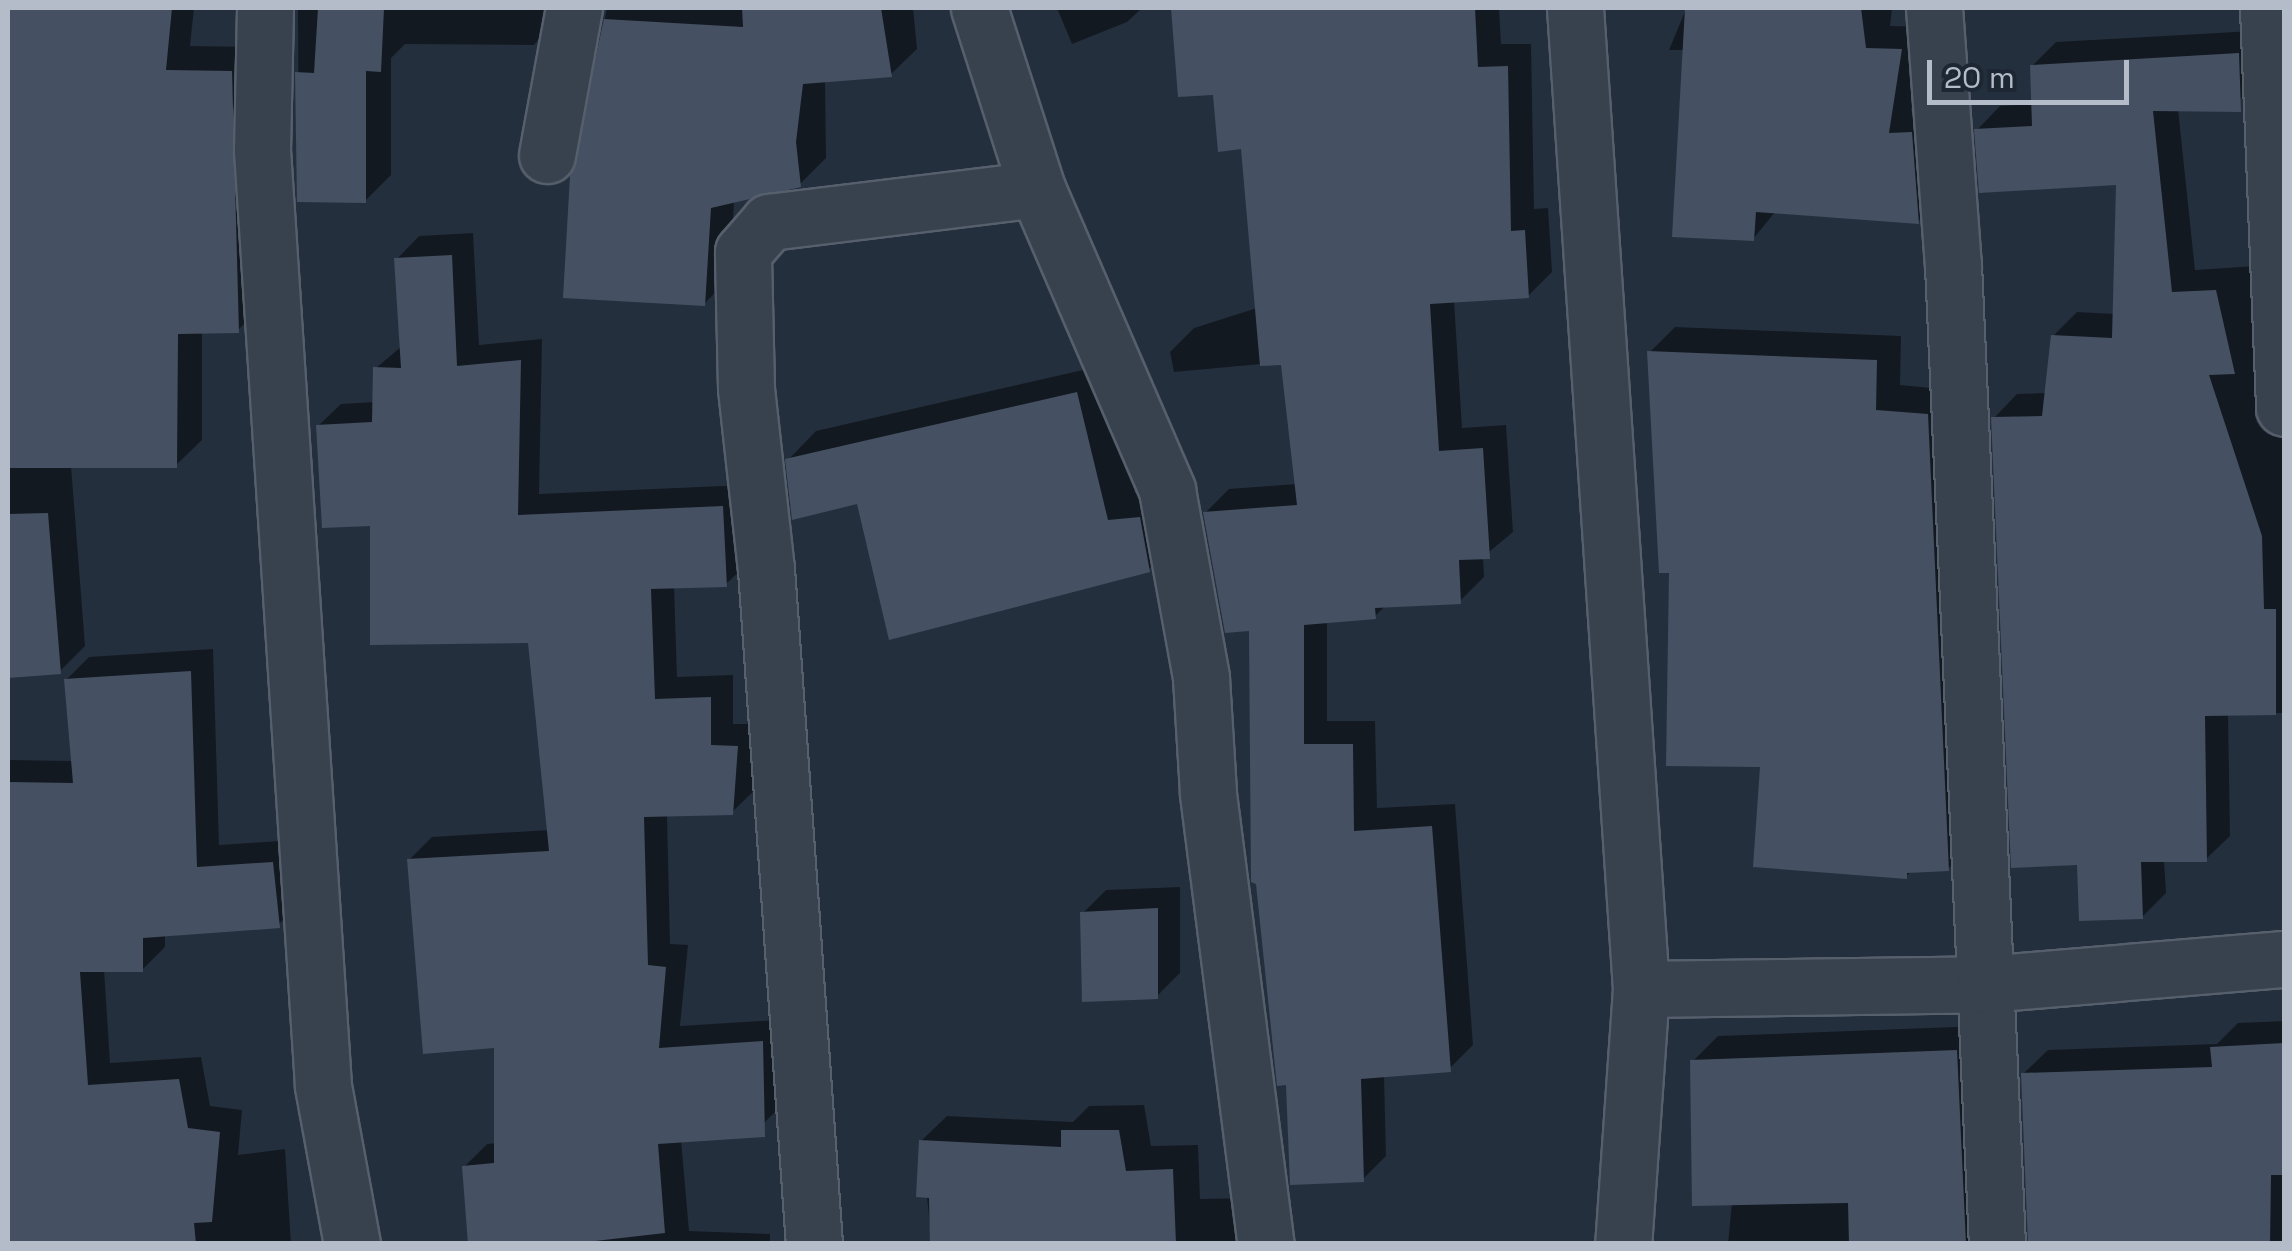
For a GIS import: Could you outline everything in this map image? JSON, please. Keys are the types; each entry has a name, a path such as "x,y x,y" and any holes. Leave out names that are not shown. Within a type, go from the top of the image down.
{"street":[{"path":"265,8 262,150 323,1086 352,1244"},
{"path":"547,155 574,8"},
{"path":"979,8 1037,188 1168,490 1202,678 1208,794 1266,1244"},
{"path":"1575,8 1640,989 1623,1244"},
{"path":"1934,8 1953,265 1997,1244"},
{"path":"2268,8 2284,408"},
{"path":"814,1244 766,570 746,388 743,252 770,222 1037,188"},
{"path":"1640,989 1985,984 2284,959"}],"building":[{"path":"8,8 172,8 166,70 232,71 239,333 178,334 177,468 8,468"},
{"path":"318,8 384,8 381,72 366,71 366,203 297,202 295,72 314,73"},
{"path":"742,8 881,8 892,77 803,84 796,142 801,187 711,208 705,306 563,298 570,176 604,19 743,27"},
{"path":"1171,8 1475,8 1478,67 1508,66 1511,231 1525,230 1529,298 1430,304 1439,451 1483,448 1490,559 1459,560 1461,604 1375,608 1376,619 1304,625 1304,744 1353,744 1354,831 1432,826 1451,1072 1361,1079 1364,1182 1290,1185 1286,1085 1277,1086 1256,884 1251,882 1249,631 1225,633 1203,512 1297,505 1281,365 1260,366 1241,149 1218,152 1213,95 1178,97"},
{"path":"1685,8 1861,8 1866,48 1902,49 1889,133 1912,132 1919,224 1756,212 1754,241 1672,237"},
{"path":"2239,53 2241,112 2153,111 2172,292 2216,290 2235,374 2209,375 2262,536 2264,609 2276,609 2276,715 2205,716 2207,862 2141,862 2143,919 2079,921 2077,865 2011,868 1991,417 2042,416 2051,335 2112,338 2116,185 1979,193 1974,129 2032,126 2030,65"},
{"path":"452,255 457,366 521,360 518,515 723,506 727,587 651,589 655,699 711,697 711,745 738,746 733,815 644,817 648,965 666,967 659,1048 763,1041 765,1137 658,1144 665,1233 569,1244 468,1244 462,1166 494,1163 494,1048 423,1054 407,859 549,851 528,643 370,645 370,526 322,528 316,425 372,422 373,367 401,368 394,258"},
{"path":"1647,351 1877,360 1876,410 1928,414 1949,871 1907,873 1907,879 1753,867 1760,767 1666,766 1669,573 1659,573"},
{"path":"1077,392 1108,520 1140,517 1150,572 889,640 857,504 792,520 785,459"},
{"path":"48,513 61,674 8,678 8,514"},
{"path":"191,671 197,867 273,862 280,928 143,938 143,972 80,972 88,1085 179,1079 188,1128 220,1132 212,1222 194,1223 196,1244 8,1244 8,782 73,783 64,679"},
{"path":"1158,908 1158,999 1082,1002 1080,912"},
{"path":"2284,1043 2284,1175 2271,1175 2270,1244 2028,1244 2021,1073 2212,1067 2210,1047"},
{"path":"1957,1050 1966,1244 1849,1244 1848,1203 1692,1206 1690,1060"},
{"path":"1061,1130 1119,1130 1126,1171 1173,1169 1176,1244 930,1244 929,1198 916,1197 919,1140 1061,1147"}]}
